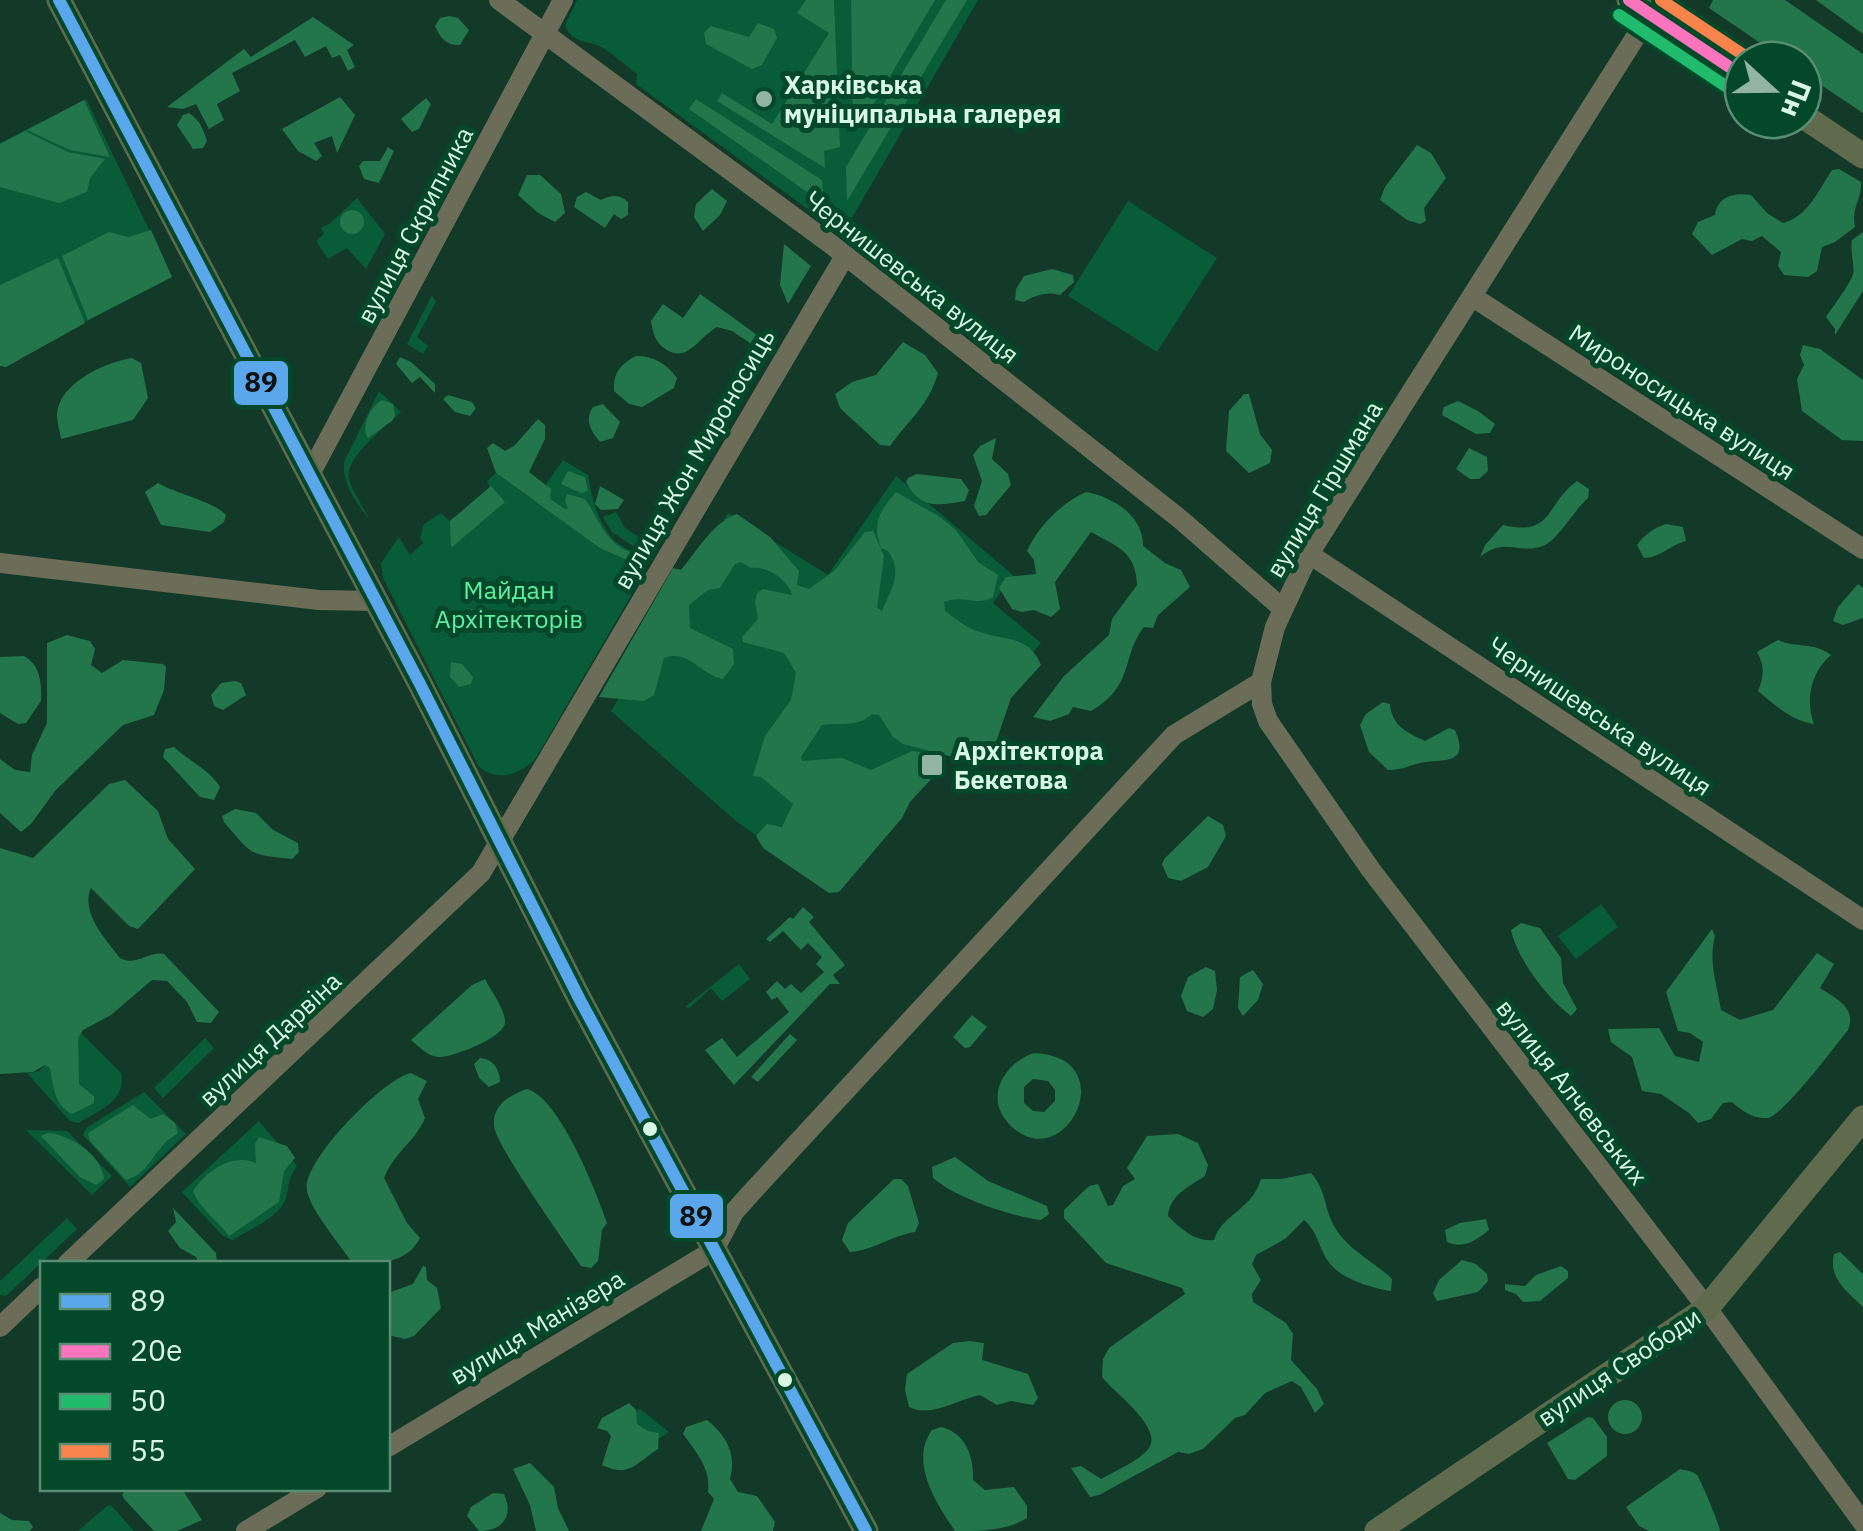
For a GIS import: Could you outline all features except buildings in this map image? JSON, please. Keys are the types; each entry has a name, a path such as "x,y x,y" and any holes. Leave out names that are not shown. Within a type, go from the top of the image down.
{"main road":[{"path":"60,0 500,844 866,1531"},
{"path":"1639,7 1723,63"},
{"path":"1823,129 1863,156"},
{"name":"вулиця Свободи","path":"1377,1531 1706,1308 1863,1118"}],"street":[{"name":"Чернишевська вулиця","path":"499,0 966,349 1180,519 1282,608"},
{"name":"вулиця Скрипника","path":"310,474 563,0"},
{"name":"вулиця Гіршмана","path":"1262,682 1282,608 1310,554 1473,297 1639,7"},
{"name":"вулиця Жон Мироносиць","path":"500,844 541,767 844,256"},
{"name":"Мироносицька вулиця","path":"1473,297 1863,549"},
{"name":"Чернишевська вулиця","path":"1310,554 1863,920"},
{"path":"0,563 319,600 376,601"},
{"path":"714,1250 734,1212 751,1192 1174,735 1262,682"},
{"name":"вулиця Алчевських","path":"1262,682 1262,704 1268,721 1372,870 1706,1308 1863,1524"},
{"name":"вулиця Дарвіна","path":"70,1261 481,873 500,844"},
{"name":"вулиця Манізера","path":"390,1445 714,1250"},
{"path":"0,1326 40,1289"},
{"path":"246,1531 313,1491"}],"green space":[{"path":"577,0 978,0 849,223 839,232 636,84 637,74 612,54 571,35 565,25"},
{"path":"806,0 834,0 840,147 824,151 825,168 717,101 722,93 772,124 829,33 797,13"},
{"path":"851,0 935,0 860,127 853,126"},
{"path":"946,0 967,0 847,201 846,167"},
{"path":"1713,0 1785,0 1863,54 1863,113 1823,86 1823,40 1756,40 1709,8"},
{"path":"1816,0 1863,0 1863,34"},
{"path":"313,17 354,45 347,50 355,67 348,71 340,55 332,58 326,46 305,57 295,40 232,73 240,91 217,104 224,120 209,129 196,104 183,109 167,107 244,49 251,57"},
{"path":"440,18 458,18 469,30 460,45 444,40 435,26"},
{"path":"758,23 774,29 777,38 762,65 752,69 706,44 704,33 711,26 749,37"},
{"path":"340,97 355,115 337,153 332,136 314,143 322,156 316,161 298,151 282,129"},
{"path":"426,98 431,104 419,129 412,132 401,119"},
{"path":"86,99 172,277 23,354 0,298 0,143"},
{"path":"696,99 822,180 824,204 689,109"},
{"path":"84,100 110,157 70,150 27,130"},
{"path":"189,113 204,133 207,141 203,148 193,149 177,125"},
{"path":"25,131 68,152 105,159 90,178 87,192 59,203 0,187 0,144"},
{"path":"1417,145 1431,153 1446,178 1424,208 1426,221 1420,224 1407,220 1380,200 1385,187"},
{"path":"388,147 394,151 379,183 364,179 359,166 363,161 380,161"},
{"path":"1839,169 1861,182 1855,227 1822,247 1817,271 1808,277 1784,275 1778,266 1781,252 1762,236 1752,241 1742,239 1712,255 1692,234 1698,222 1715,215 1723,200 1738,194 1751,195 1767,213 1783,223 1792,220 1812,201 1832,170"},
{"path":"527,175 540,175 561,194 565,213 555,222 518,195"},
{"path":"712,189 727,201 720,215 703,231 694,217 696,204"},
{"path":"586,192 601,200 622,198 628,202 628,215 621,219 614,214 605,228 574,207 577,197"},
{"path":"357,198 385,234 366,269 347,248 328,259 316,241 324,234 321,228"},
{"path":"1128,201 1217,258 1157,352 1068,296"},
{"path":"347,210 357,210 364,222 357,234 347,234 340,227 340,217"},
{"path":"151,230 172,277 88,320 62,256 109,232 128,237"},
{"path":"1863,232 1863,291 1835,335 1826,317 1852,277 1852,240"},
{"path":"784,244 811,266 788,304 780,285"},
{"path":"58,258 85,323 6,367 0,366 0,285"},
{"path":"1052,269 1073,275 1074,282 1060,295 1041,294 1024,302 1015,300 1024,276"},
{"path":"700,294 760,337 756,347 732,331 717,327 688,351 674,353 660,344 651,321 663,304 683,318"},
{"path":"432,295 436,302 417,337 428,346 423,354 407,344"},
{"path":"903,342 925,355 938,373 918,412 890,446 880,445 840,408 835,394 852,382 876,375"},
{"path":"1803,345 1820,349 1863,380 1863,441 1842,440 1802,411 1797,379 1804,365 1800,355"},
{"path":"636,356 660,362 677,378 674,388 642,407 629,404 614,391 619,370"},
{"path":"400,357 435,384 435,393 420,377 412,383 396,364"},
{"path":"132,358 141,363 148,398 133,420 61,439 57,415 65,393 97,369"},
{"path":"379,391 401,412 368,443 349,471 351,484 369,519 348,485 344,462"},
{"path":"1244,394 1249,394 1260,434 1272,450 1270,463 1249,473 1226,451 1229,411"},
{"path":"448,395 472,402 476,408 470,416 455,412 443,399"},
{"path":"382,400 393,404 395,415 368,438 368,417"},
{"path":"1458,401 1495,424 1490,433 1476,434 1442,415 1444,407"},
{"path":"603,404 620,422 613,438 600,442 591,430 589,416 593,407"},
{"path":"538,419 545,425 545,439 529,472 551,489 550,499 565,509 567,494 585,499 612,541 642,560 636,564 600,548 496,473 487,448 493,443 505,451 514,446"},
{"path":"996,438 992,459 1008,474 1011,485 986,515 979,516 974,506 982,481 973,455 980,446"},
{"path":"1469,448 1487,457 1488,471 1479,479 1470,479 1456,469"},
{"name":"Майдан Архітекторів","path":"563,460 588,475 599,516 613,538 635,551 650,553 640,568 645,572 534,761 514,773 493,774 479,767 383,578 381,563 399,537 410,555 423,543 420,538 424,524 441,513 450,521 490,487 487,481 496,473 534,501"},
{"path":"568,471 585,477 588,491 581,493 561,484"},
{"path":"917,474 961,479 969,490 965,501 923,501 906,482"},
{"path":"896,476 1013,575 993,603 1041,643 833,889 737,822 611,711 728,513 828,575"},
{"path":"1577,481 1589,489 1588,498 1549,543 1527,549 1497,548 1480,557 1503,525 1520,527 1540,522"},
{"path":"158,483 221,510 226,515 224,522 210,532 161,525 145,492"},
{"path":"491,486 505,502 451,548 450,521"},
{"path":"600,486 624,500 618,509 601,510 595,504"},
{"path":"896,492 956,530 978,562 998,575 993,597 944,602 945,611 975,630 1023,644 1041,665 1011,698 995,745 972,754 953,757 903,744 893,737 879,715 872,714 855,723 822,725 802,761 842,758 871,770 912,751 942,755 945,764 839,892 829,893 763,848 756,836 767,824 782,827 793,804 761,777 753,776 765,736 791,700 796,673 784,653 743,642 742,637 758,619 757,593 763,589 792,595 782,580 741,562 735,564 720,588 708,590 689,605 690,628 733,649 734,664 723,679 673,656 664,658 654,695 644,701 599,697 673,568 681,570 713,530 737,514 770,537 799,571 797,585 809,589 834,571 865,532 873,531 884,556 877,608 882,611 894,582 895,567 888,551 881,548 877,525 881,512"},
{"path":"1086,492 1107,498 1133,517 1143,546 1181,570 1190,587 1158,615 1153,628 1144,627 1121,681 1105,701 1091,711 1073,707 1069,714 1050,721 1033,717 1064,676 1109,635 1112,619 1137,585 1133,564 1123,551 1091,532 1055,582 1060,609 1051,617 1034,610 1012,609 999,588 1006,577 1036,574 1034,560 1027,551 1031,542 1059,509"},
{"path":"616,512 625,528 653,546 637,549 612,532 603,517"},
{"path":"1666,524 1683,527 1686,541 1644,558 1637,545"},
{"path":"1858,584 1863,588 1863,618 1843,625 1833,621 1838,607"},
{"path":"67,635 90,641 95,649 91,665 102,673 123,660 163,664 164,690 154,715 123,725 55,791 21,832 0,813 0,759 15,770 30,772 32,755 47,723 47,643"},
{"path":"1778,640 1818,648 1831,655 1812,687 1814,724 1790,716 1758,691 1763,671 1757,652"},
{"path":"24,656 39,675 41,701 26,723 18,724 0,713 0,657"},
{"path":"451,662 462,664 473,677 471,684 459,687 450,677"},
{"path":"221,683 241,683 246,695 223,710 214,706 211,695"},
{"path":"1383,702 1390,704 1401,727 1425,741 1449,728 1455,730 1459,742 1456,755 1388,770 1369,752 1360,725 1366,714"},
{"path":"174,747 216,781 220,787 214,800 200,797 163,757 165,749"},
{"path":"125,780 158,811 168,839 195,869 138,929 129,926 91,888 92,916 120,958 132,961 164,954 219,1012 211,1023 197,1022 187,1002 167,981 152,980 111,1015 83,1030 78,1038 79,1084 94,1096 94,1103 72,1114 58,1100 50,1068 45,1065 33,1072 0,1074 0,848 33,858 109,784"},
{"path":"235,809 256,813 273,830 298,843 299,852 292,859 252,851 224,822 222,816"},
{"path":"1208,816 1223,825 1226,836 1208,867 1181,881 1168,878 1162,864 1165,858"},
{"path":"1601,904 1618,927 1576,959 1558,936"},
{"path":"803,907 814,917 809,922 845,965 833,975 840,984 830,984 734,1085 705,1050 722,1038 737,1057 789,1012 777,997 772,1000 766,992 777,981 785,989 791,984 801,993 824,972 816,964 822,957 808,943 801,950 783,931 770,942 766,939"},
{"path":"1521,923 1540,928 1561,958 1563,983 1577,1009 1571,1016 1543,989 1520,953 1511,930"},
{"path":"1712,929 1721,1010 1740,1020 1773,1010 1817,953 1834,964 1820,988 1844,1005 1850,1016 1848,1030 1821,1064 1784,1106 1767,1118 1748,1114 1732,1102 1723,1103 1711,1119 1698,1123 1661,1094 1642,1091 1632,1057 1611,1042 1608,1029 1659,1028 1675,1056 1699,1062 1703,1042 1690,1033 1678,1031 1666,992"},
{"path":"739,964 750,979 722,1001 711,988 688,1009 686,1006"},
{"path":"1206,967 1215,971 1217,990 1213,1009 1203,1017 1187,1011 1181,996 1188,977"},
{"path":"1253,970 1263,984 1258,1000 1243,1016 1238,1008 1240,977"},
{"path":"485,979 505,1022 496,1034 465,1051 438,1057 411,1040 472,985"},
{"path":"972,1015 987,1027 965,1048 953,1037"},
{"path":"78,1030 121,1073 122,1083 109,1104 78,1123 70,1121 27,1073 39,1071"},
{"path":"790,1034 797,1040 758,1082 751,1077"},
{"path":"205,1038 214,1048 163,1098 154,1088"},
{"path":"1034,1053 1062,1059 1077,1074 1081,1092 1077,1111 1066,1127 1049,1137 1030,1138 1010,1125 998,1104 1006,1073","holes":["1033,1079 1048,1081 1055,1090 1055,1101 1044,1112 1033,1111 1024,1103 1024,1087"]},
{"path":"480,1058 495,1066 500,1082 489,1087 479,1078 474,1064"},
{"path":"411,1073 427,1081 418,1099 425,1118 384,1178 407,1223 420,1238 400,1258 351,1261 314,1208 307,1191 308,1178 316,1161 346,1123 398,1078"},
{"path":"527,1089 552,1109 564,1127 602,1209 607,1223 602,1230 598,1261 591,1268 581,1266 497,1136 494,1119 499,1107"},
{"path":"144,1092 186,1134 130,1187 83,1135 86,1128"},
{"path":"133,1105 151,1119 163,1114 175,1123 178,1133 143,1170 126,1180 90,1141 88,1133"},
{"path":"259,1121 297,1166 283,1205 232,1240 222,1235 182,1192"},
{"path":"26,1130 67,1131 112,1176 92,1195"},
{"path":"48,1133 84,1148 98,1162 104,1179 96,1185 80,1177 41,1136"},
{"path":"1178,1134 1198,1143 1208,1165 1205,1176 1181,1192 1169,1209 1168,1216 1183,1230 1201,1239 1214,1240 1223,1224 1251,1198 1261,1179 1311,1173 1338,1233 1392,1279 1391,1291 1365,1285 1333,1267 1304,1220 1285,1239 1256,1255 1252,1264 1261,1280 1252,1294 1253,1302 1286,1323 1293,1334 1291,1360 1317,1389 1324,1404 1315,1413 1301,1387 1292,1381 1265,1393 1203,1449 1189,1454 1178,1452 1090,1497 1071,1468 1081,1466 1101,1479 1139,1457 1151,1440 1143,1421 1102,1377 1103,1359 1109,1348 1185,1294 1182,1288 1106,1263 1064,1218 1064,1210 1089,1186 1098,1184 1108,1206 1113,1205 1123,1186 1135,1179 1127,1168 1147,1136"},
{"path":"259,1137 287,1146 295,1158 284,1171 279,1202 229,1236 193,1191 221,1165 238,1160 256,1163 255,1144"},
{"path":"955,1157 988,1181 1047,1206 1049,1214 1041,1220 1014,1215 969,1199 933,1178 932,1167"},
{"path":"894,1179 901,1179 908,1186 919,1223 915,1232 850,1252 842,1240 848,1223"},
{"path":"173,1208 216,1253 217,1261 198,1261 180,1248 168,1231 176,1222"},
{"path":"67,1218 77,1229 6,1296 0,1295 0,1281"},
{"path":"1486,1219 1489,1230 1474,1240 1459,1245 1447,1242 1445,1230"},
{"path":"1840,1252 1863,1274 1863,1307 1834,1271 1834,1254"},
{"path":"1462,1260 1476,1264 1487,1274 1488,1281 1478,1292 1437,1301 1433,1293 1439,1280"},
{"path":"1561,1266 1568,1271 1568,1278 1540,1301 1523,1302 1505,1290 1505,1284 1525,1286 1536,1275"},
{"path":"426,1267 427,1280 437,1288 441,1308 414,1336 405,1339 390,1335 390,1292 413,1284"},
{"path":"953,1343 984,1343 982,1360 1028,1374 1038,1398 1033,1405 1011,1401 997,1405 980,1395 935,1409 909,1407 907,1374"},
{"path":"1625,1400 1637,1405 1642,1417 1637,1429 1625,1434 1613,1429 1608,1417 1613,1405"},
{"path":"629,1403 636,1410 637,1424 659,1433 658,1449 632,1468 611,1469 602,1465 611,1436 597,1428 602,1418"},
{"path":"640,1409 669,1432 619,1463 608,1445 626,1434 618,1421"},
{"path":"1588,1417 1607,1437 1607,1456 1575,1480 1568,1479 1547,1443"},
{"path":"707,1420 728,1446 732,1461 730,1479 738,1492 757,1496 775,1522 773,1531 701,1531 714,1499 708,1492 701,1461 683,1434 686,1427"},
{"path":"941,1427 957,1435 967,1447 973,1480 985,1490 1014,1487 1027,1506 1027,1518 1002,1528 955,1531 933,1495 924,1469 926,1442 932,1430"},
{"path":"530,1463 554,1487 569,1531 536,1531 530,1505 513,1469"},
{"path":"1680,1469 1697,1475 1720,1531 1649,1531 1639,1526 1626,1507"},
{"path":"125,1491 183,1491 202,1520 177,1531 154,1531 122,1495"},
{"path":"493,1493 504,1494 507,1515 500,1525 479,1531 467,1516 471,1507"},
{"path":"111,1505 134,1531 78,1531 107,1506"},
{"path":"0,1513 12,1520 29,1521 33,1527 30,1531 0,1531"}],"transit line":[{"name":"89","path":"59,0 420,684 580,1000 866,1531"},
{"name":"20е","path":"1629,0 1723,63"},
{"name":"55","path":"1661,0 1723,41"},
{"name":"50","path":"1619,15 1723,84"}],"place":[{"name":"Харківська муніципальна галерея","path":"764,99"},
{"name":"Архітектора Бекетова","path":"932,765"}]}
